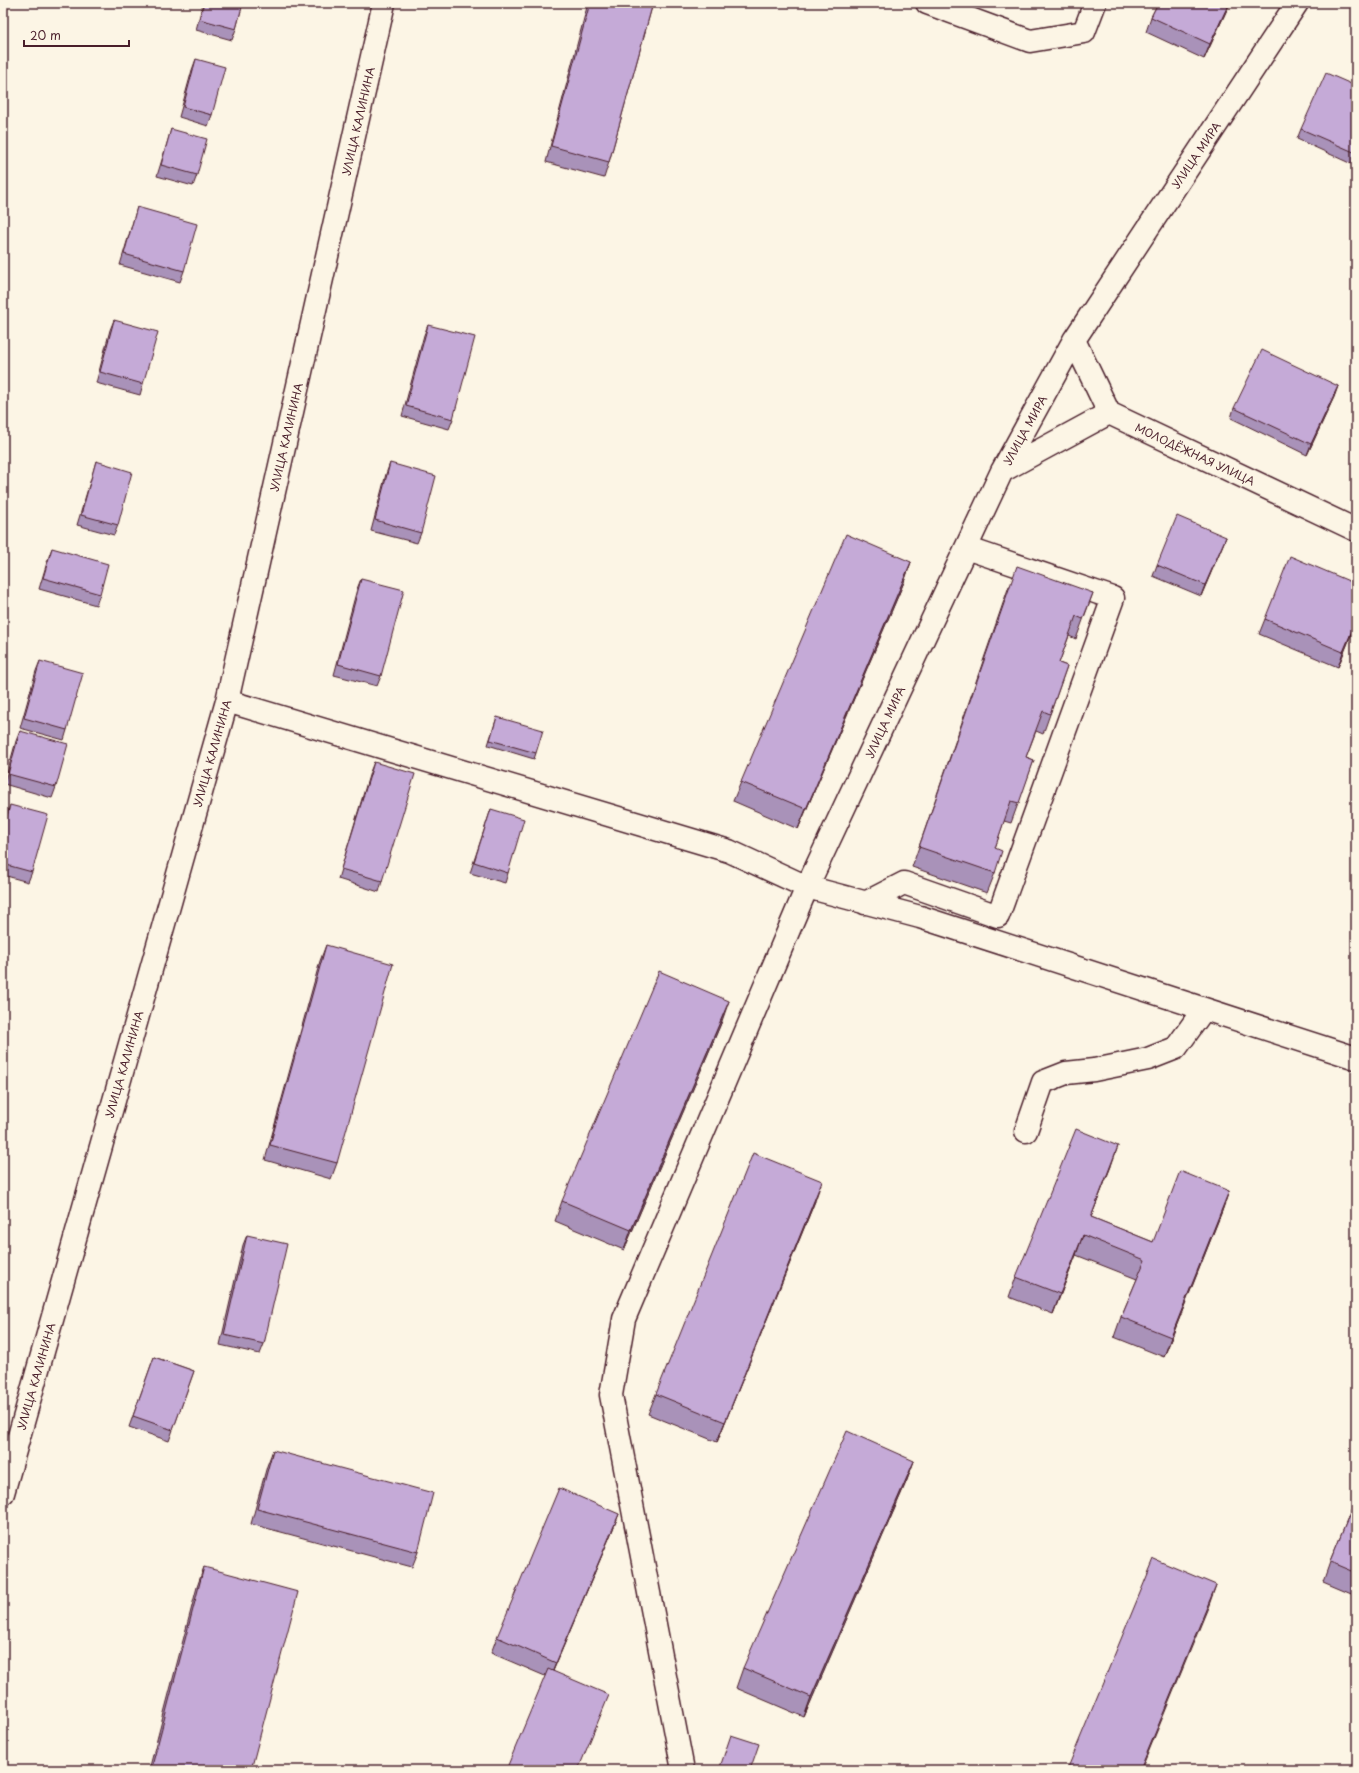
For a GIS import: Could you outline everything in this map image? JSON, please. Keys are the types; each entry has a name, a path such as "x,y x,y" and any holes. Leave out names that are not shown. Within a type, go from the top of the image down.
{"street":[{"name":"УЛИЦА КАЛИНИНА","path":"3,1493 227,701 384,3"},
{"path":"928,3 1030,41 1084,32 1095,3"},
{"name":"УЛИЦА МИРА","path":"683,1770 611,1395 624,1319 808,887 1002,471 1074,340 1297,3"},
{"path":"1002,471 1109,413 1074,340"},
{"name":"МОЛОДЁЖНАЯ УЛИЦА","path":"1109,413 1356,530"},
{"path":"865,903 904,883 998,916 1113,598 966,548"},
{"path":"227,701 729,851 808,887 920,917 1356,1058"},
{"path":"1026,1131 1043,1082 1066,1073 1094,1070 1148,1059 1176,1048 1204,1009"}],"building":[{"path":"204,3 243,3 236,29 199,19"},
{"path":"590,3 653,3 609,162 551,146"},
{"path":"1158,3 1229,3 1210,44 1151,17"},
{"path":"196,59 225,67 212,115 183,107"},
{"path":"1326,73 1356,86 1356,153 1301,129"},
{"path":"171,129 207,139 197,175 161,165"},
{"path":"137,207 197,224 184,271 124,254"},
{"path":"114,320 158,332 143,384 100,372"},
{"path":"428,325 475,337 453,419 406,406"},
{"path":"1262,350 1338,386 1311,444 1234,408"},
{"path":"96,461 132,472 118,525 81,515"},
{"path":"390,463 436,476 421,533 375,520"},
{"path":"1177,516 1226,537 1205,585 1157,565"},
{"path":"846,534 911,562 806,809 741,782"},
{"path":"52,548 108,564 100,594 43,578"},
{"path":"1290,556 1356,584 1356,621 1343,652 1265,619"},
{"path":"1017,566 1093,593 1083,619 1076,616 1059,663 1067,666 1050,714 1043,711 1026,757 1034,760 1019,803 1011,801 995,848 1002,851 995,873 919,847"},
{"path":"361,579 404,590 381,676 338,664"},
{"path":"40,661 83,673 67,730 24,718"},
{"path":"497,717 543,730 536,753 490,740"},
{"path":"20,731 68,744 56,787 8,774"},
{"path":"374,762 415,774 382,881 341,869"},
{"path":"10,805 48,815 32,872 3,864 3,831"},
{"path":"491,809 524,819 508,873 474,862"},
{"path":"326,945 393,964 337,1163 270,1145"},
{"path":"659,971 729,1001 631,1230 562,1201"},
{"path":"1076,1129 1118,1146 1091,1217 1153,1242 1180,1171 1229,1191 1171,1337 1121,1317 1145,1260 1083,1235 1060,1294 1016,1277"},
{"path":"753,1153 822,1181 725,1422 656,1394"},
{"path":"247,1235 287,1244 264,1344 224,1335"},
{"path":"154,1357 194,1371 173,1430 133,1416"},
{"path":"847,1431 914,1461 811,1697 743,1668"},
{"path":"273,1450 433,1493 418,1552 257,1509"},
{"path":"559,1488 619,1514 556,1663 497,1637"},
{"path":"1356,1499 1356,1573 1330,1562"},
{"path":"1154,1559 1216,1585 1140,1770 1067,1770"},
{"path":"204,1567 298,1592 251,1770 151,1770"},
{"path":"548,1669 609,1695 578,1770 506,1770"},
{"path":"731,1735 759,1744 750,1770 719,1770"}]}
